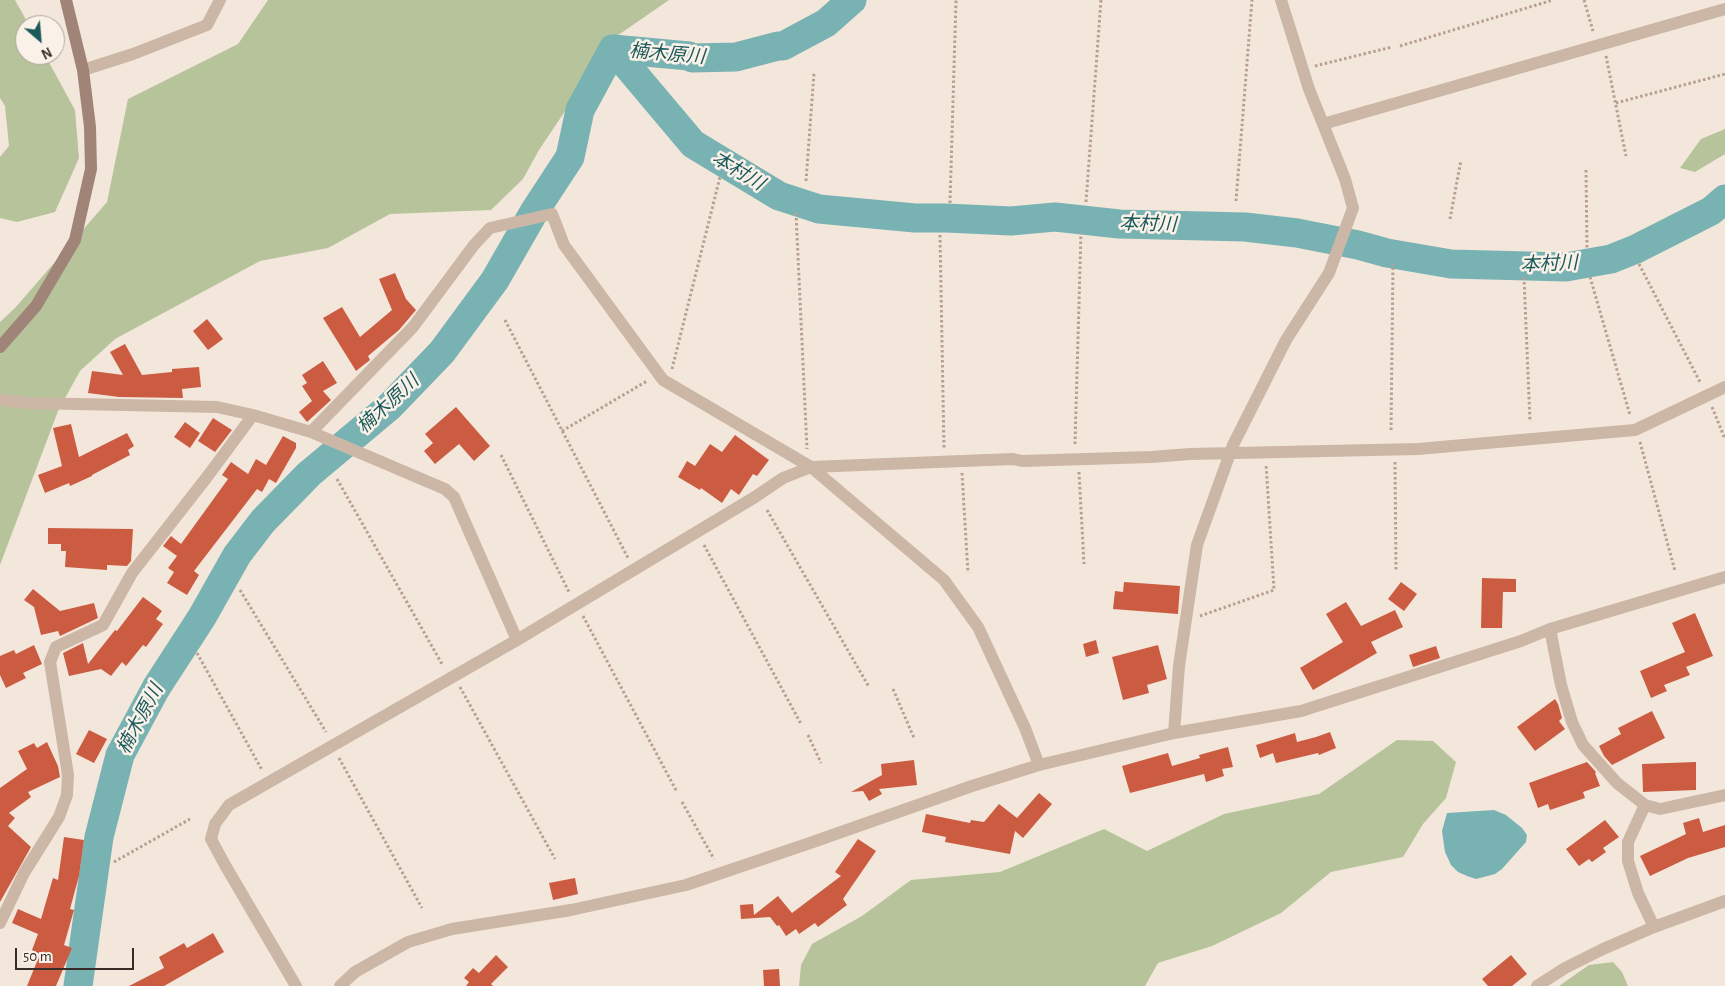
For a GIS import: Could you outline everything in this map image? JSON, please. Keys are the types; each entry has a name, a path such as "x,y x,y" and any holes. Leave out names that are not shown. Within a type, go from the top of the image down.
{"street":[{"path":"0,347 36,306 74,240 91,169 90,127 83,70 66,0"},
{"path":"83,70 133,54 207,24 220,0"},
{"path":"1174,733 1179,666 1197,545 1230,453 1286,340 1329,273 1353,208 1345,179 1309,89 1281,0"},
{"path":"1323,124 1725,9"},
{"path":"317,435 413,327 474,245 490,228 552,214 564,245 663,380 811,467 944,580 978,627 1025,728 1039,765"},
{"path":"296,986 211,839 215,824 229,805 517,640 783,478 811,467 1013,459 1022,461 1230,453 1418,449 1635,430 1725,387"},
{"path":"0,400 29,403 217,407 253,415 317,435 445,489 454,497 517,640"},
{"path":"2,915 24,873 59,817 67,795 68,775 50,662 56,647 103,625 132,573 253,415"},
{"path":"340,986 355,972 408,942 452,929 571,910 686,885 810,844 972,786 1039,765 1174,733 1301,710 1550,629 1725,577"},
{"path":"1550,629 1561,685 1572,722 1583,745 1617,783 1645,805 1660,809 1725,795"},
{"path":"1645,805 1628,842 1628,862 1638,893 1654,927"},
{"path":"1537,986 1572,964 1602,949 1654,927 1725,901"}],"path":[{"path":"950,203 956,0"},
{"path":"1086,202 1101,0"},
{"path":"1236,201 1252,0"},
{"path":"1400,46 1553,0"},
{"path":"1584,0 1593,31"},
{"path":"1311,67 1392,47"},
{"path":"1605,52 1626,156"},
{"path":"806,181 814,73"},
{"path":"1616,103 1725,74"},
{"path":"1450,219 1461,160"},
{"path":"1586,170 1587,248"},
{"path":"671,372 720,177"},
{"path":"796,213 807,450"},
{"path":"1075,444 1081,233"},
{"path":"940,234 944,448"},
{"path":"1392,430 1393,264"},
{"path":"1639,264 1700,382"},
{"path":"1524,276 1530,422"},
{"path":"1590,276 1630,416"},
{"path":"505,320 628,559"},
{"path":"562,431 650,379"},
{"path":"1711,405 1725,439"},
{"path":"1639,440 1675,571"},
{"path":"500,455 569,592"},
{"path":"1395,458 1396,572"},
{"path":"1195,618 1274,590 1266,463"},
{"path":"1079,466 1084,564"},
{"path":"962,470 968,572"},
{"path":"336,479 442,664"},
{"path":"766,510 869,687"},
{"path":"704,545 801,724"},
{"path":"240,590 326,732"},
{"path":"582,614 677,792"},
{"path":"197,653 262,770"},
{"path":"458,684 556,859"},
{"path":"893,689 914,738"},
{"path":"808,735 821,763"},
{"path":"336,753 422,908"},
{"path":"682,802 714,859"},
{"path":"114,862 190,819"}],"green space":[{"path":"0,0 15,0 23,15 15,15 15,65 50,65 75,110 79,158 55,212 17,222 0,218 0,157 9,146 5,106 0,98"},
{"path":"268,0 669,0 614,38 539,150 523,179 491,210 390,214 328,248 260,261 115,339 80,371 58,411 0,565 0,322 15,308 107,202 128,99 238,44"},
{"path":"1725,129 1725,154 1695,172 1680,168 1701,139"},
{"path":"1397,740 1433,741 1456,762 1446,798 1423,824 1403,857 1331,872 1281,913 1212,946 1158,963 1145,986 799,986 801,965 812,944 862,916 911,880 1000,872 1104,829 1147,851 1224,814 1319,794"},
{"path":"1613,962 1622,972 1628,986 1559,986 1589,965"}],"water":[{"path":"1494,810 1506,815 1522,828 1527,835 1526,842 1502,869 1495,874 1476,879 1458,872 1451,865 1445,852 1442,831 1447,813"}],"building":[{"path":"395,273 406,299 416,310 399,330 368,356 370,360 356,371 323,318 342,307 360,337 392,310 379,279"},
{"path":"207,319 223,339 208,350 193,331"},
{"path":"125,344 142,375 172,372 172,369 199,367 201,387 182,389 183,398 119,397 88,393 92,371 123,375 110,352"},
{"path":"323,361 337,383 323,391 331,400 307,422 299,412 312,401 302,386 307,383 302,375"},
{"path":"456,407 490,446 474,461 459,444 435,464 424,451 433,443 425,434"},
{"path":"213,418 232,430 215,452 198,441"},
{"path":"185,422 200,433 190,448 174,437"},
{"path":"71,424 79,457 127,433 134,446 128,450 130,455 92,476 70,486 69,483 45,493 38,475 62,466 53,428"},
{"path":"735,435 769,460 757,476 753,474 739,495 731,489 722,503 701,488 700,490 678,477 687,461 695,466 710,444 722,452"},
{"path":"283,436 296,443 296,448 276,483 269,479 262,492 257,489 194,571 199,575 187,595 167,583 174,572 168,568 177,556 163,546 171,536 181,544 228,479 222,475 231,462 248,474 256,459 266,465"},
{"path":"48,528 133,529 131,561 127,566 107,565 107,570 65,567 66,551 61,551 61,544 48,544"},
{"path":"1482,578 1516,579 1516,592 1503,592 1502,628 1481,628"},
{"path":"1124,582 1180,586 1178,614 1113,609 1115,591 1123,592"},
{"path":"1401,582 1417,594 1404,611 1388,599"},
{"path":"33,589 60,611 94,603 98,618 60,636 58,631 41,635 34,607 24,600"},
{"path":"143,597 162,611 156,619 163,624 146,647 143,645 126,666 122,662 111,676 101,669 69,676 63,653 83,643 88,664"},
{"path":"1346,602 1361,626 1395,610 1403,627 1371,642 1377,653 1313,690 1300,668 1343,642 1326,614"},
{"path":"1695,613 1713,656 1686,667 1690,675 1664,685 1667,691 1651,698 1640,671 1685,652 1672,623"},
{"path":"1096,640 1099,653 1086,657 1083,644"},
{"path":"34,645 42,664 23,673 26,678 6,688 0,675 0,656 14,650 16,654"},
{"path":"1158,645 1167,679 1147,685 1149,693 1123,700 1112,657"},
{"path":"1436,646 1440,658 1413,667 1409,655"},
{"path":"1555,699 1562,718 1559,721 1565,729 1535,751 1517,727"},
{"path":"1652,711 1665,738 1612,765 1604,756 1599,746 1621,734 1618,728"},
{"path":"89,730 107,739 94,763 76,754"},
{"path":"1330,732 1336,748 1319,755 1318,753 1276,763 1273,753 1260,758 1256,745 1295,733 1297,742"},
{"path":"47,742 58,766 60,777 28,792 31,797 9,813 15,818 8,826 31,847 0,902 0,788 27,769 18,751 34,743 37,748"},
{"path":"1228,747 1233,767 1222,769 1224,776 1206,782 1204,774 1130,793 1122,766 1168,753 1172,766 1200,758 1199,755"},
{"path":"914,760 917,785 879,789 882,794 869,801 863,791 851,792 882,775 881,764"},
{"path":"1587,762 1596,772 1600,786 1583,792 1585,798 1550,810 1548,804 1538,808 1529,783"},
{"path":"1696,762 1696,790 1643,792 1642,764"},
{"path":"1039,793 1052,804 1023,838 1015,831 1010,854 945,842 946,837 922,832 926,814 970,823 971,820 984,822 999,804 1017,818"},
{"path":"1699,818 1703,832 1725,825 1725,847 1688,858 1650,876 1640,856 1686,834 1683,823"},
{"path":"1605,820 1619,837 1603,848 1606,852 1592,862 1589,859 1579,866 1566,849"},
{"path":"64,837 84,840 79,876 70,909 74,910 64,945 72,948 56,986 27,986 40,954 32,950 38,934 12,923 18,909 41,919 53,878 58,880"},
{"path":"858,839 876,851 843,899 847,905 818,927 815,923 799,934 796,929 786,936 779,925 777,926 770,917 741,919 740,905 753,904 754,915 778,896 792,913 841,876 835,872"},
{"path":"575,878 578,894 553,900 549,883"},
{"path":"213,933 224,952 164,986 129,986 164,968 159,957 184,943 187,948"},
{"path":"496,955 508,967 491,984 493,986 466,986 469,982 464,978 473,968 479,973"},
{"path":"1511,955 1527,974 1512,986 1488,986 1482,979"},
{"path":"779,969 780,986 764,986 763,970"}],"waterway":[{"name":"楠木原川","path":"613,49 689,56 692,58 736,57 783,46 826,23 852,0"},
{"name":"本村川","path":"613,49 693,144 779,196 819,209 915,218 1011,221 1055,217 1119,224 1245,227 1297,233 1358,245 1387,253 1451,264 1566,267 1611,259 1636,249 1711,211 1725,199"},
{"name":"楠木原川","path":"78,986 99,837 120,755 156,688 202,617 237,555 263,521 309,474 389,407 442,352 495,280 534,212 570,157 580,110 613,49"}]}
